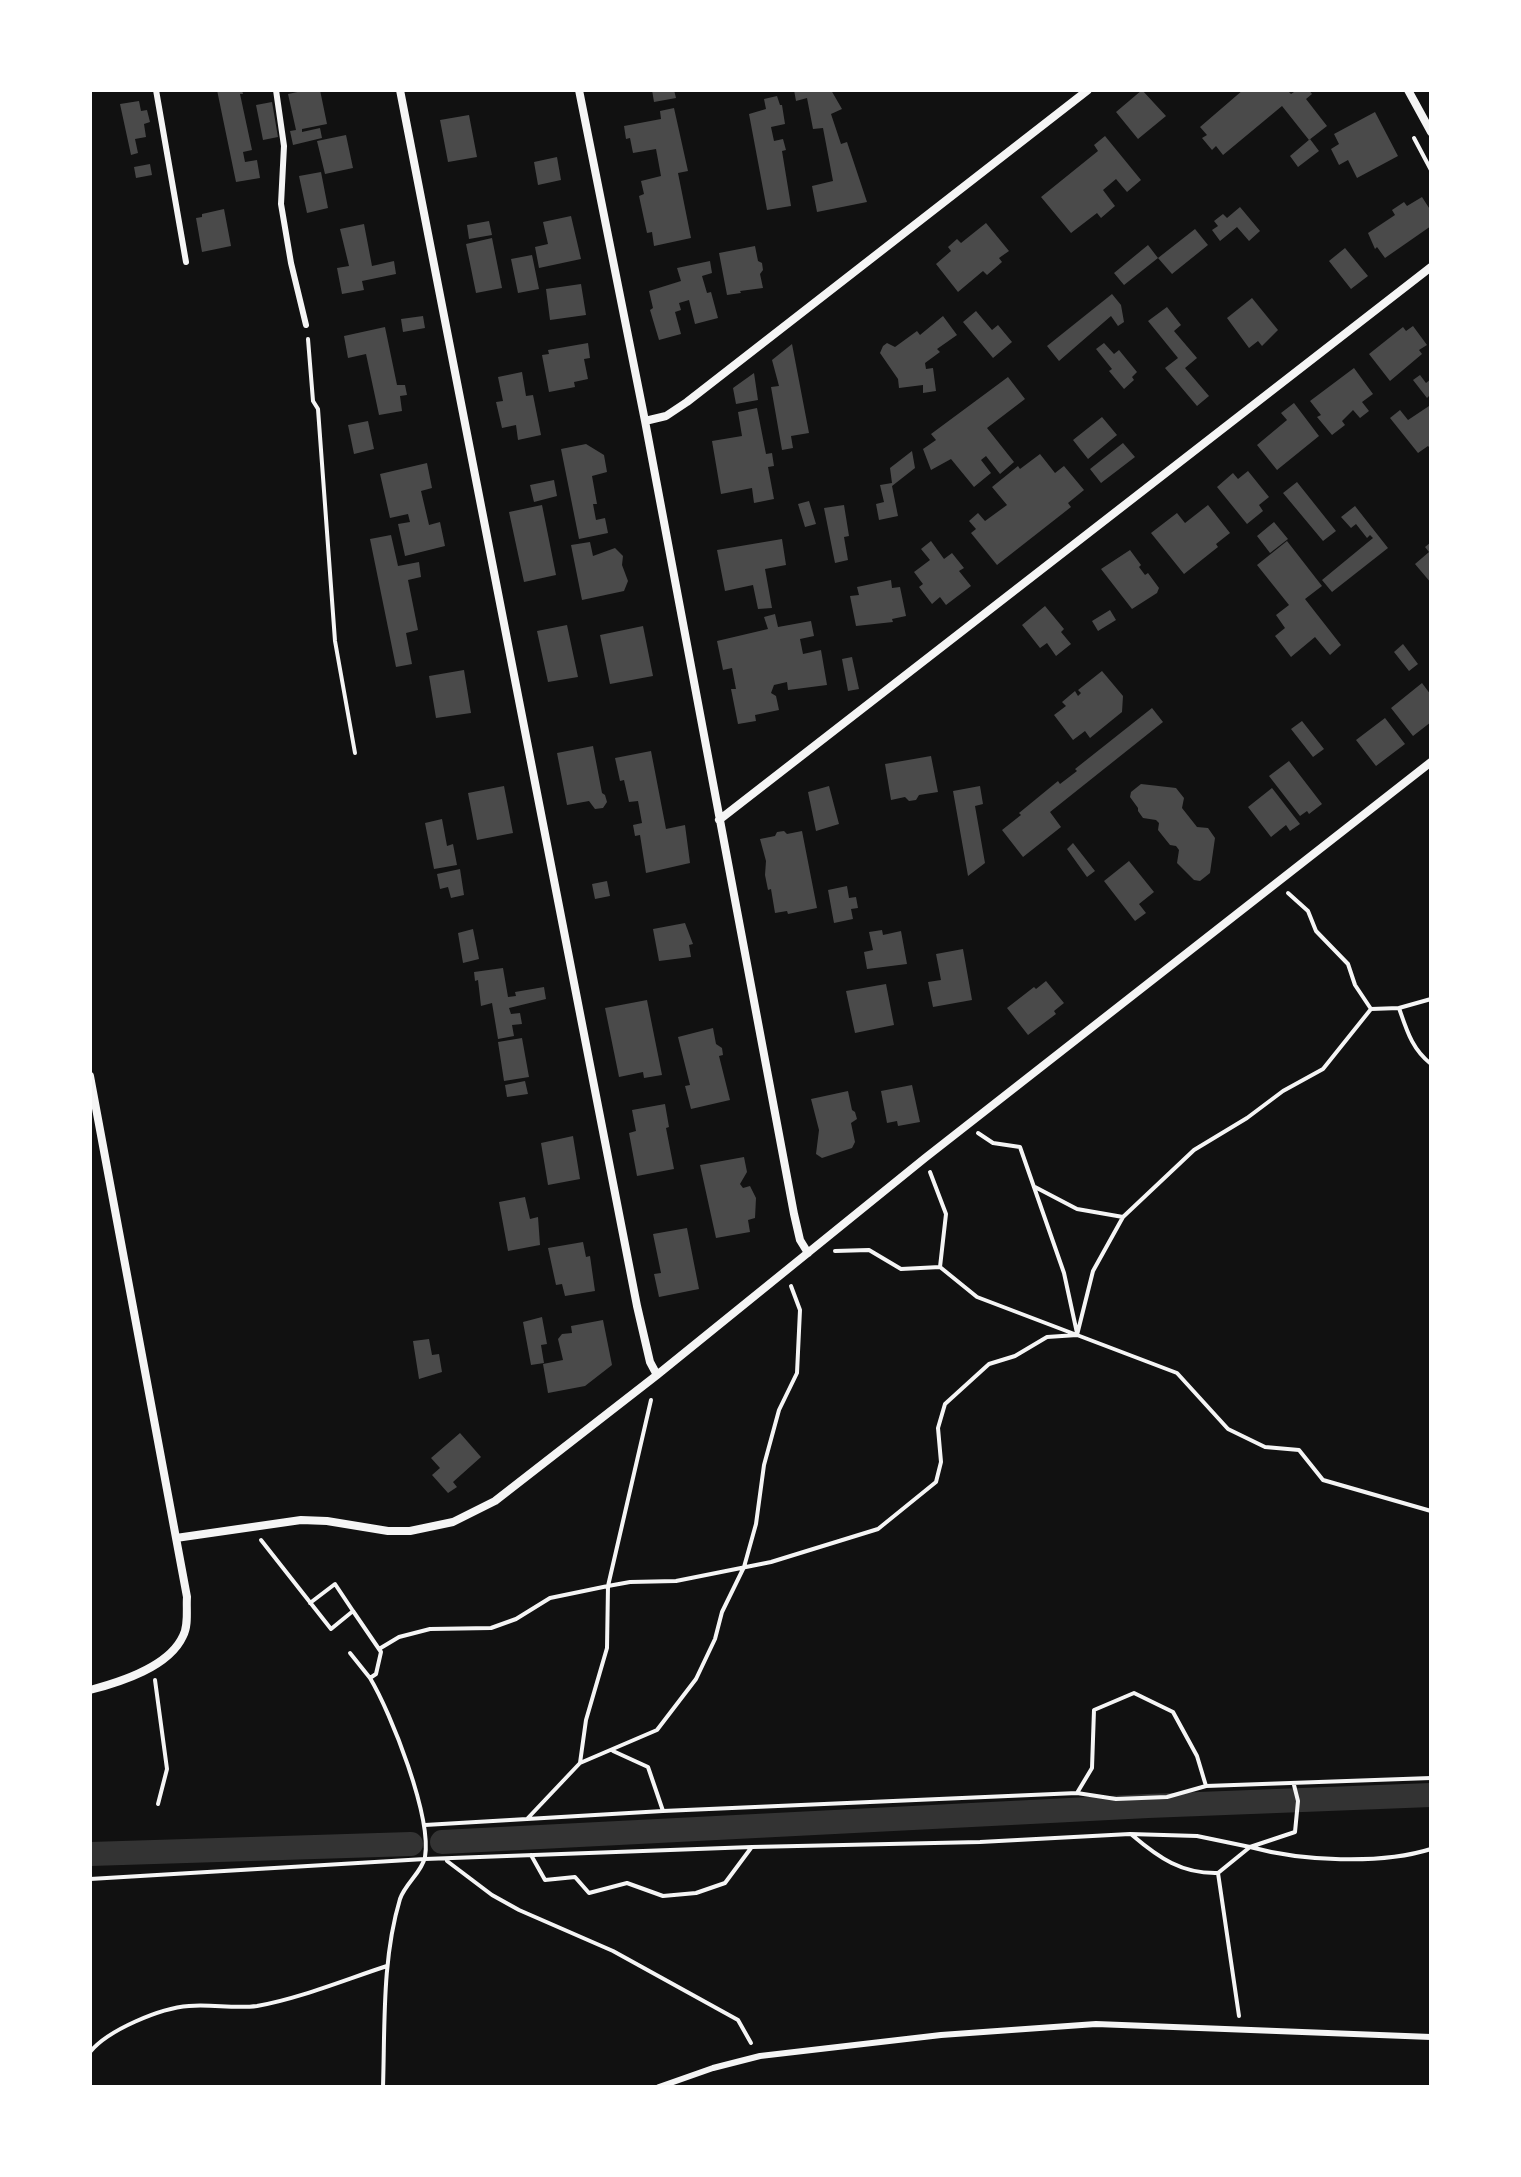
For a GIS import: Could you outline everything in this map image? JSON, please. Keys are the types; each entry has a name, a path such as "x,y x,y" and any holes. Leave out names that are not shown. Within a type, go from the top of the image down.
{"street":[{"path":"400,90 637,1306 650,1362 657,1375"},
{"path":"579,90 645,421 794,1214 800,1240 808,1253"},
{"path":"645,421 666,416 687,402 1088,90"},
{"path":"1408,90 1431,132"},
{"path":"719,820 1431,267"},
{"path":"176,1538 314,1520 397,1532 453,1522 495,1501 657,1375 966,1125 1431,762"},
{"path":"90,1076 187,1597 185,1633 172,1652 153,1665 90,1690"}],"lane":[{"path":"156,90 186,262"},
{"path":"276,90 284,146 281,204 306,325"},
{"path":"659,2087 760,2056 941,2035 1096,2024 1431,2037"}],"path":[{"path":"306,325 313,401 318,409 335,641 355,753"},
{"path":"1277,883 1308,911 1316,931 1348,964 1355,985 1371,1009"},
{"path":"1077,1335 1093,1271 1123,1217 1194,1150 1247,1118 1283,1091 1323,1069 1371,1009 1399,1008 1431,999"},
{"path":"1399,1008 1418,1054 1431,1064"},
{"path":"966,1125 993,1143 1020,1147 1064,1273 1077,1335"},
{"path":"925,1158 946,1214 940,1267"},
{"path":"1034,1186 1077,1209 1123,1217"},
{"path":"527,1819 580,1763 657,1730 696,1679 715,1639 722,1612 744,1567 756,1524 764,1465 779,1410 797,1373 800,1310 790,1288 808,1253 869,1250 901,1269 940,1267 977,1297 1177,1373 1228,1429 1265,1447 1299,1450 1323,1480 1431,1511"},
{"path":"379,1649 399,1637 430,1629 491,1628 516,1619 550,1598 630,1582 676,1581 771,1562 878,1529 936,1482 941,1462 938,1428 945,1404 989,1364 1015,1356 1047,1337 1077,1335"},
{"path":"580,1763 586,1720 607,1648 608,1586 657,1375"},
{"path":"250,1526 331,1629 353,1611"},
{"path":"310,1603 335,1584 381,1652 376,1674 370,1678"},
{"path":"350,1653 385,1704 425,1825 425,1859 401,1896 387,1966 383,2087"},
{"path":"153,1665 167,1769 158,1804"},
{"path":"1077,1793 1092,1768 1094,1710 1134,1693 1173,1712 1197,1756 1206,1786"},
{"path":"611,1751 648,1767 663,1811"},
{"path":"425,1825 1077,1793 1116,1799 1167,1797 1206,1786 1431,1778"},
{"path":"1130,1834 1158,1857 1197,1874 1218,1873 1250,1847 1295,1832 1298,1801 1294,1785"},
{"path":"90,1879 425,1859 980,1842 1130,1834 1197,1836 1279,1856 1344,1859 1414,1854 1431,1849"},
{"path":"531,1855 545,1880 575,1877 589,1893 627,1883 663,1896 696,1893 725,1883 752,1847"},
{"path":"445,1859 492,1895 519,1910 613,1951 738,2020 760,2056"},
{"path":"1218,1873 1242,2030"},
{"path":"90,2052 100,2040 138,2021 186,2006 255,2006 387,1966"}],"building":[{"path":"217,90 242,90 243,94 240,94 252,150 243,152 245,162 257,160 260,178 236,182"},
{"path":"320,90 327,124 302,129 302,132 320,128 322,138 293,145 290,131 296,130 288,94"},
{"path":"652,90 674,90 676,98 654,102"},
{"path":"794,90 831,90 842,109 831,114 841,144 847,142 867,202 817,212 812,186 833,181 823,128 813,129 807,98 796,101"},
{"path":"1142,90 1166,116 1138,139 1116,112"},
{"path":"1243,90 1287,90 1291,94 1297,90 1309,90 1312,94 1306,99 1327,126 1309,140 1282,106 1223,155 1216,146 1212,150 1202,138 1207,135 1200,127"},
{"path":"777,96 785,124 771,127 774,141 783,139 786,150 782,151 791,206 767,210 749,114 766,109 764,99"},
{"path":"139,101 141,111 147,110 150,122 144,124 146,137 135,139 138,153 131,155 120,104"},
{"path":"272,102 278,137 263,140 256,105"},
{"path":"674,108 688,171 678,173 691,238 654,246 652,232 647,233 639,196 644,194 641,181 661,176 656,149 633,153 624,126 661,119 660,111"},
{"path":"1375,112 1398,156 1357,178 1348,160 1339,165 1331,149 1339,144 1334,134"},
{"path":"469,115 477,157 448,162 440,120"},
{"path":"346,135 353,168 325,174 317,141"},
{"path":"1105,136 1141,180 1127,192 1116,179 1103,190 1115,206 1101,218 1097,213 1071,233 1041,197 1098,151 1094,145"},
{"path":"1310,139 1319,151 1298,167 1290,156"},
{"path":"557,157 561,180 538,185 534,162"},
{"path":"150,164 152,175 136,178 134,167"},
{"path":"321,172 328,208 307,213 299,176"},
{"path":"1422,197 1431,211 1431,226 1385,258 1377,247 1375,249 1368,233 1395,215 1392,210 1404,202 1407,206"},
{"path":"1240,207 1260,231 1249,241 1237,227 1220,241 1212,230 1218,226 1214,221 1223,214 1227,218"},
{"path":"224,209 231,246 202,252 196,218"},
{"path":"571,216 581,259 539,268 535,247 548,244 543,222"},
{"path":"489,221 492,235 469,239 467,225"},
{"path":"986,223 1009,251 999,258 1002,262 987,275 983,271 958,292 936,264 951,251 948,247 957,239 961,243"},
{"path":"364,224 372,266 394,261 396,274 362,281 364,290 342,294 337,268 349,266 340,229"},
{"path":"1195,229 1208,245 1172,274 1158,258"},
{"path":"492,238 502,288 476,293 466,244"},
{"path":"1148,245 1158,258 1124,285 1114,273"},
{"path":"755,246 758,261 762,263 760,274 763,288 727,295 719,253"},
{"path":"1345,248 1368,276 1351,289 1329,261"},
{"path":"532,255 539,289 518,293 511,259"},
{"path":"710,261 712,273 702,276 707,293 711,292 718,318 695,324 689,300 679,303 681,310 675,312 681,334 659,340 650,310 653,308 649,291 681,281 677,268"},
{"path":"581,284 586,315 550,320 546,289"},
{"path":"1112,294 1121,305 1124,322 1118,326 1111,316 1059,361 1047,346"},
{"path":"1252,298 1278,330 1262,346 1258,341 1249,348 1227,318"},
{"path":"1167,307 1181,325 1174,331 1197,358 1185,368 1209,396 1197,406 1165,368 1178,358 1148,321"},
{"path":"976,311 992,330 998,325 1012,342 993,358 963,322"},
{"path":"423,316 425,328 403,332 401,319"},
{"path":"943,316 957,335 937,349 940,352 925,363 926,369 933,368 936,391 923,393 923,385 899,388 898,379 880,353 883,346 887,343 895,347 917,331 920,335"},
{"path":"1413,326 1427,345 1419,350 1422,354 1390,381 1369,354 1403,327 1406,331"},
{"path":"385,327 397,385 405,385 407,395 400,396 402,411 379,415 366,354 348,358 344,336"},
{"path":"588,343 590,358 584,359 588,379 574,382 575,387 549,392 542,355 549,354 548,350"},
{"path":"1104,343 1114,354 1119,350 1137,372 1132,377 1134,380 1124,389 1096,349"},
{"path":"792,344 809,433 791,436 793,448 782,450 771,387 779,386 772,360"},
{"path":"1354,368 1373,394 1362,402 1369,411 1360,418 1353,410 1342,421 1345,425 1332,435 1317,417 1321,415 1310,401"},
{"path":"522,372 526,396 533,395 541,435 518,440 516,425 502,428 496,402 503,401 498,377"},
{"path":"754,373 758,400 736,404 733,388"},
{"path":"1420,375 1426,383 1431,379 1431,394 1427,398 1413,380"},
{"path":"1008,377 1025,399 987,428 1014,462 1000,474 986,456 981,460 991,473 974,487 951,459 931,470 923,449 936,440 931,434"},
{"path":"1294,403 1319,436 1277,470 1257,445 1287,420 1281,413"},
{"path":"1429,406 1431,449 1428,446 1418,453 1390,418 1400,410 1408,420"},
{"path":"757,408 766,454 772,453 774,466 768,467 774,499 754,503 752,488 721,494 712,441 742,436 738,412"},
{"path":"1102,417 1117,435 1088,459 1073,440"},
{"path":"368,421 374,449 354,454 348,425"},
{"path":"1123,443 1135,457 1101,483 1090,469"},
{"path":"586,444 604,455 607,472 592,476 597,504 593,504 596,520 605,518 608,533 579,539 561,449"},
{"path":"912,451 915,468 892,486 898,516 879,520 876,504 884,502 880,485 892,483 890,468"},
{"path":"1040,454 1055,473 1064,466 1084,490 1068,503 1071,507 997,565 971,533 976,529 969,521 978,513 985,521 1007,505 992,487 1018,466 1020,469"},
{"path":"427,463 432,488 421,491 429,525 440,522 445,546 405,556 398,524 410,522 408,514 390,518 380,474"},
{"path":"1248,471 1269,497 1259,505 1263,511 1247,524 1217,487 1233,473 1238,479"},
{"path":"554,480 557,496 534,502 530,485"},
{"path":"1297,482 1336,531 1323,541 1283,493"},
{"path":"809,501 816,524 805,527 798,504"},
{"path":"542,505 556,575 524,582 509,512"},
{"path":"844,505 849,536 844,537 848,560 835,563 824,508"},
{"path":"1208,505 1230,533 1216,544 1218,547 1184,574 1151,533 1177,513 1185,523"},
{"path":"1355,506 1388,548 1332,592 1322,580 1373,538 1370,535 1367,538 1356,524 1351,528 1341,517"},
{"path":"1274,522 1288,539 1270,553 1257,536"},
{"path":"391,535 398,566 419,562 421,577 408,580 418,630 406,633 412,664 396,667 370,539"},
{"path":"782,539 786,565 765,569 772,608 758,609 753,585 725,591 717,550"},
{"path":"931,541 944,559 952,553 964,568 959,571 971,586 946,605 940,597 932,604 919,587 923,584 914,572 930,560 921,549"},
{"path":"1287,541 1322,586 1305,599 1341,645 1330,655 1315,637 1291,657 1275,636 1285,628 1276,615 1289,605 1257,565"},
{"path":"590,542 593,556 615,548 623,556 622,565 628,581 624,591 582,600 571,545"},
{"path":"1431,542 1431,583 1415,564 1429,552 1425,547"},
{"path":"1130,550 1145,575 1148,573 1159,588 1157,593 1132,609 1101,569"},
{"path":"891,580 892,588 900,587 906,616 892,619 893,622 856,626 850,596 859,595 857,587"},
{"path":"1045,606 1064,629 1061,632 1071,644 1056,656 1047,643 1040,648 1022,625"},
{"path":"1110,610 1116,620 1098,631 1092,621"},
{"path":"775,614 778,627 811,621 814,636 800,639 803,654 821,650 827,685 788,690 787,682 774,685 771,693 776,696 779,710 755,715 756,721 738,724 731,689 736,689 732,668 723,670 717,641 768,629 764,617"},
{"path":"567,625 578,677 548,682 537,631"},
{"path":"643,626 653,676 610,684 600,635"},
{"path":"1403,644 1418,664 1409,671 1394,652"},
{"path":"852,657 859,689 848,691 842,659"},
{"path":"464,670 471,713 436,718 429,676"},
{"path":"1102,671 1123,696 1122,712 1090,738 1085,731 1073,740 1054,715 1066,706 1062,702 1075,691 1078,696 1081,693 1078,690"},
{"path":"1422,683 1431,695 1431,722 1413,736 1391,708"},
{"path":"1152,708 1163,722 1050,812 1061,827 1023,857 1002,830 1058,781 1060,784 1077,771 1075,769"},
{"path":"1385,718 1405,744 1376,766 1356,740"},
{"path":"1302,721 1324,749 1313,757 1291,729"},
{"path":"593,746 602,793 607,802 603,808 595,809 589,801 567,805 557,753"},
{"path":"651,751 666,829 685,825 690,863 646,873 640,835 635,836 633,825 642,823 638,801 629,802 615,758"},
{"path":"931,756 938,792 919,795 916,800 909,801 905,797 891,800 885,764"},
{"path":"1289,761 1322,804 1309,814 1307,811 1300,816 1269,776"},
{"path":"1141,784 1176,788 1184,798 1182,808 1197,827 1208,828 1215,838 1210,873 1200,881 1194,880 1177,863 1179,850 1170,845 1158,830 1159,823 1143,818 1138,811 1130,797 1131,792"},
{"path":"504,786 513,833 477,840 468,793"},
{"path":"829,786 839,824 816,831 808,792"},
{"path":"980,786 983,804 975,806 985,863 968,876 953,791"},
{"path":"1272,788 1300,824 1290,831 1286,825 1271,837 1248,807"},
{"path":"442,819 447,846 453,844 457,865 434,869 425,823"},
{"path":"784,831 787,834 802,831 817,908 788,914 787,911 775,913 760,839"},
{"path":"1073,843 1095,871 1087,877 1067,849"},
{"path":"1129,861 1154,892 1139,904 1146,913 1135,921 1104,881"},
{"path":"460,869 464,895 451,898 448,887 440,889 437,874"},
{"path":"607,881 610,896 595,899 592,884"},
{"path":"847,886 849,898 856,897 858,908 851,909 853,919 834,923 828,890"},
{"path":"685,923 693,944 689,945 691,957 659,961 653,929"},
{"path":"473,929 479,959 463,963 458,933"},
{"path":"882,930 883,935 901,931 907,964 867,969 864,952 873,950 869,932"},
{"path":"963,949 972,1000 933,1007 928,982 941,980 936,954"},
{"path":"503,968 508,997 516,996 515,992 544,987 546,999 509,1008 511,1014 520,1013 522,1024 512,1025 514,1036 498,1039 492,1003 481,1006 474,972"},
{"path":"1046,981 1064,1003 1054,1011 1056,1014 1028,1035 1007,1008"},
{"path":"886,984 894,1025 855,1033 846,991"},
{"path":"647,1000 662,1075 644,1078 643,1072 619,1077 605,1008"},
{"path":"713,1028 716,1044 722,1048 723,1055 719,1056 730,1100 691,1109 685,1086 690,1085 678,1037"},
{"path":"522,1038 529,1077 504,1081 498,1042"},
{"path":"525,1081 528,1094 507,1097 505,1085"},
{"path":"912,1085 920,1122 898,1126 897,1121 887,1123 881,1091"},
{"path":"848,1091 857,1119 851,1123 855,1142 852,1148 822,1158 816,1154 819,1130 811,1099"},
{"path":"665,1104 674,1169 637,1176 629,1133 636,1131 632,1110"},
{"path":"573,1136 580,1179 548,1185 541,1143"},
{"path":"744,1157 747,1172 740,1184 743,1188 750,1186 756,1198 755,1218 748,1220 750,1232 716,1238 700,1165"},
{"path":"525,1197 530,1219 538,1217 540,1245 508,1251 499,1202"},
{"path":"687,1228 699,1289 659,1297 654,1274 661,1273 653,1234"},
{"path":"583,1242 586,1257 590,1256 595,1291 565,1296 562,1284 556,1285 548,1248"},
{"path":"542,1317 547,1344 541,1345 544,1363 531,1365 523,1322"},
{"path":"603,1320 612,1365 585,1386 548,1393 543,1364 563,1360 558,1339 562,1334 572,1333 571,1326"},
{"path":"429,1339 432,1355 439,1354 442,1372 419,1379 413,1341"},
{"path":"460,1433 481,1457 453,1482 457,1487 448,1493 432,1475 440,1468 431,1458"}],"waterway":[{"path":"442,1842 1148,1806 1431,1795"},
{"path":"90,1854 411,1844"}]}
